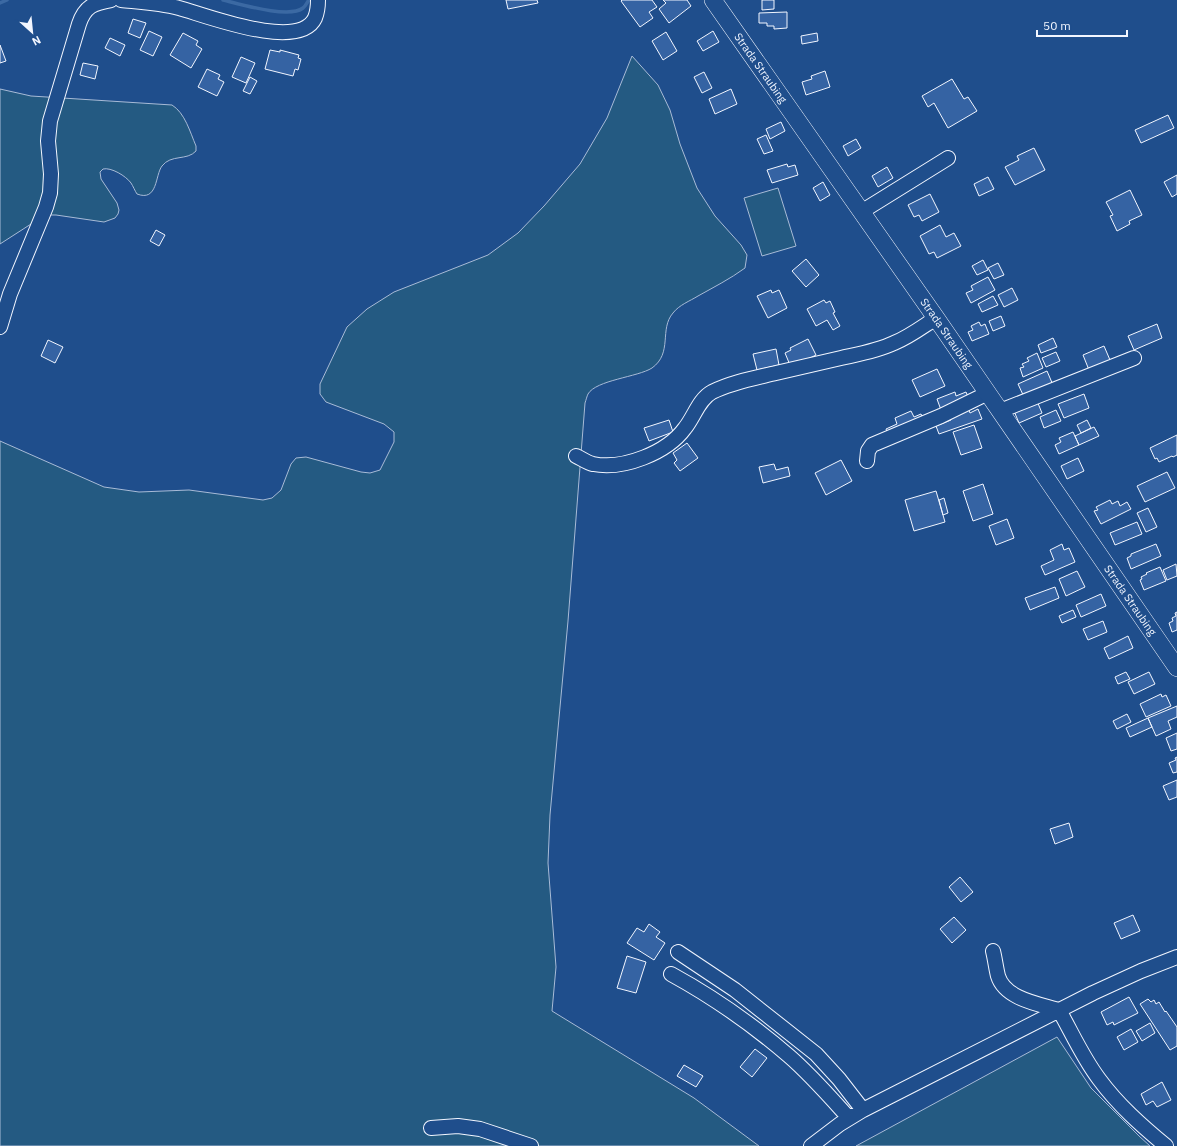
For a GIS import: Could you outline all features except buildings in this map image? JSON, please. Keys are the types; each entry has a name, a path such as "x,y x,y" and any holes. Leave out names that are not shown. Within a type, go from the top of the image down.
{"main road":[{"name":"Strada Straubing","path":"713,0 936,318 1177,668"}],"street":[{"path":"0,327 10,294 46,207 50,193 51,174 48,141 50,121 82,14 88,8 99,2 111,0"},
{"path":"121,0 158,4 236,26 278,32 289,32 308,26 314,19 318,0"},
{"path":"861,212 948,158"},
{"path":"576,456 591,464 605,465 628,463 649,455 672,442 685,428 700,404 710,393 728,385 750,379 872,351 894,343 916,332 936,318"},
{"path":"1000,411 1134,358"},
{"path":"867,461 868,451 872,445 941,416 988,393"},
{"path":"993,951 998,976 1007,990 1021,997 1059,1010 1088,1062 1107,1090 1145,1129 1166,1146"},
{"path":"678,952 735,990 816,1054 839,1079 863,1110"},
{"path":"811,1146 849,1118 863,1110 1059,1010 1134,974 1177,957"},
{"path":"671,974 696,988 738,1016 789,1056 816,1082 849,1118"},
{"path":"431,1128 458,1126 480,1129 531,1146"}],"shaded area":[{"path":"632,56 658,85 670,110 680,144 697,188 715,216 741,245 747,255 745,268 681,305 675,310 669,319 662,355 652,368 599,385 592,389 588,394 585,403 568,621 550,815 548,863 556,967 552,1011 694,1098 759,1146 0,1146 0,441 104,487 139,492 189,490 263,500 272,498 281,490 291,464 296,458 306,457 361,472 370,473 380,470 394,442 394,432 384,424 326,402 320,394 320,384 347,327 367,309 394,292 488,255 518,233 544,206 580,164 607,118"},
{"path":"0,89 31,96 172,105 177,108 187,123 196,146 196,151 188,156 166,162 160,170 152,191 149,194 144,195 137,194 129,180 122,175 110,169 103,169 100,172 101,179 117,203 119,210 115,218 104,222 56,215 45,215 0,244"},
{"path":"778,188 796,246 762,256 744,198"},
{"path":"1057,1037 1091,1088 1150,1146 856,1146"}],"waterway":[{"path":"0,3 7,0"},
{"path":"223,0 264,10 287,12 296,11 303,8 309,0"}]}
